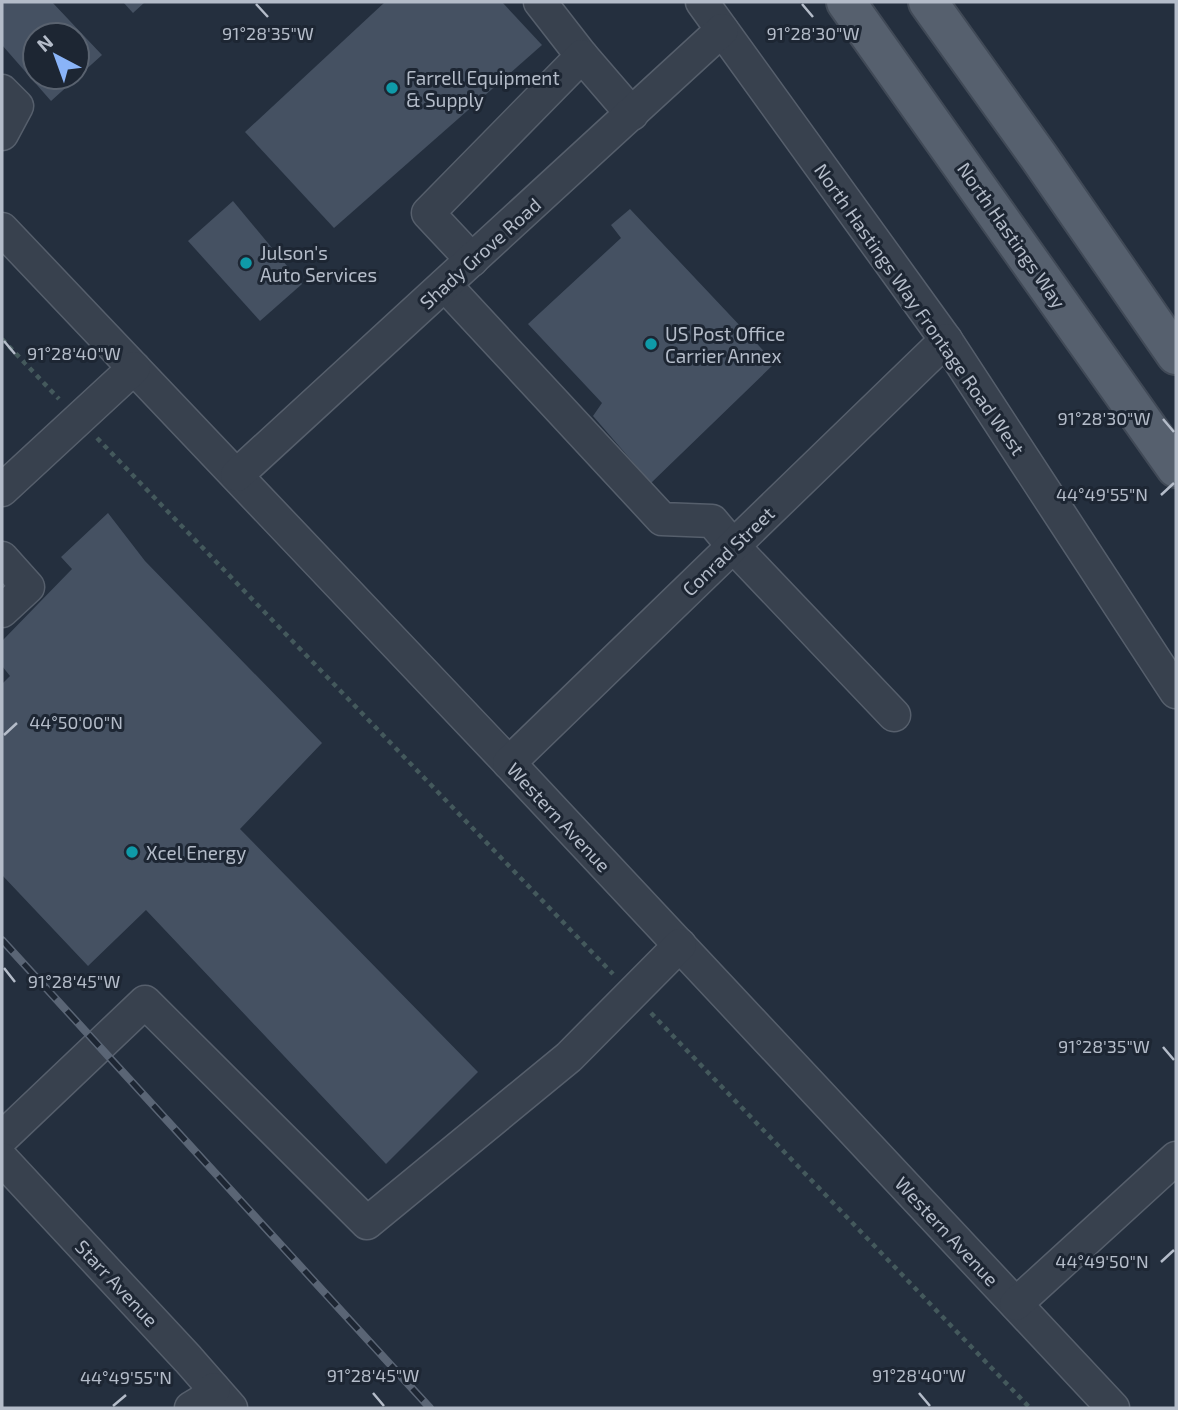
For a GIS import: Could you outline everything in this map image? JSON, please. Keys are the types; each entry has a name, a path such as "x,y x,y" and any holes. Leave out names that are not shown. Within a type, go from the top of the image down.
{"main road":[{"name":"North Hastings Way","path":"846,2 1176,468"},
{"path":"928,2 1040,157 1176,355"},
{"path":"939,2 968,57"}],"street":[{"path":"540,2 632,114"},
{"name":"North Hastings Way Frontage Road West","path":"702,2 946,340 1176,692"},
{"name":"Shady Grove Road","path":"237,475 722,30"},
{"path":"472,260 428,213 582,56"},
{"path":"2,91 18,106 2,134"},
{"name":"Western Avenue","path":"2,229 509,763 1113,1408"},
{"path":"445,285 662,519 712,521 894,715"},
{"name":"Conrad Street","path":"509,763 946,340"},
{"path":"2,490 134,368"},
{"path":"2,558 28,587 2,611"},
{"path":"2,1138 145,1002 367,1223 569,1056 680,945"},
{"path":"1016,1304 1176,1158"},
{"name":"Starr Avenue","path":"2,1160 209,1402"}],"path":[{"path":"2,339 1031,1408"}],"building":[{"path":"2,2 52,2 70,21 21,21 21,67 2,45"},
{"path":"123,2 145,2 133,13"},
{"name":"Farrell Equipment & Supply","path":"385,2 502,2 542,45 334,228 245,132"},
{"path":"91,43 102,55 91,65"},
{"path":"42,91 62,91 51,101"},
{"name":"Julson's Auto Services","path":"233,201 302,284 260,321 188,241"},
{"name":"US Post Office Carrier Annex","path":"630,209 775,363 651,483 593,416 602,403 528,324 621,238 611,225"},
{"name":"Xcel Energy","path":"108,513 145,561 322,743 240,829 478,1072 386,1164 146,910 88,966 2,875 2,684 10,676 2,666 2,641 72,569 61,557"}],"railway":[{"path":"2,940 430,1408"}],"place":[{"name":"Farrell Equipment & Supply","path":"392,88"},
{"name":"Julson's Auto Services","path":"246,263"},
{"name":"US Post Office Carrier Annex","path":"651,344"},
{"name":"Xcel Energy","path":"132,852"}]}
